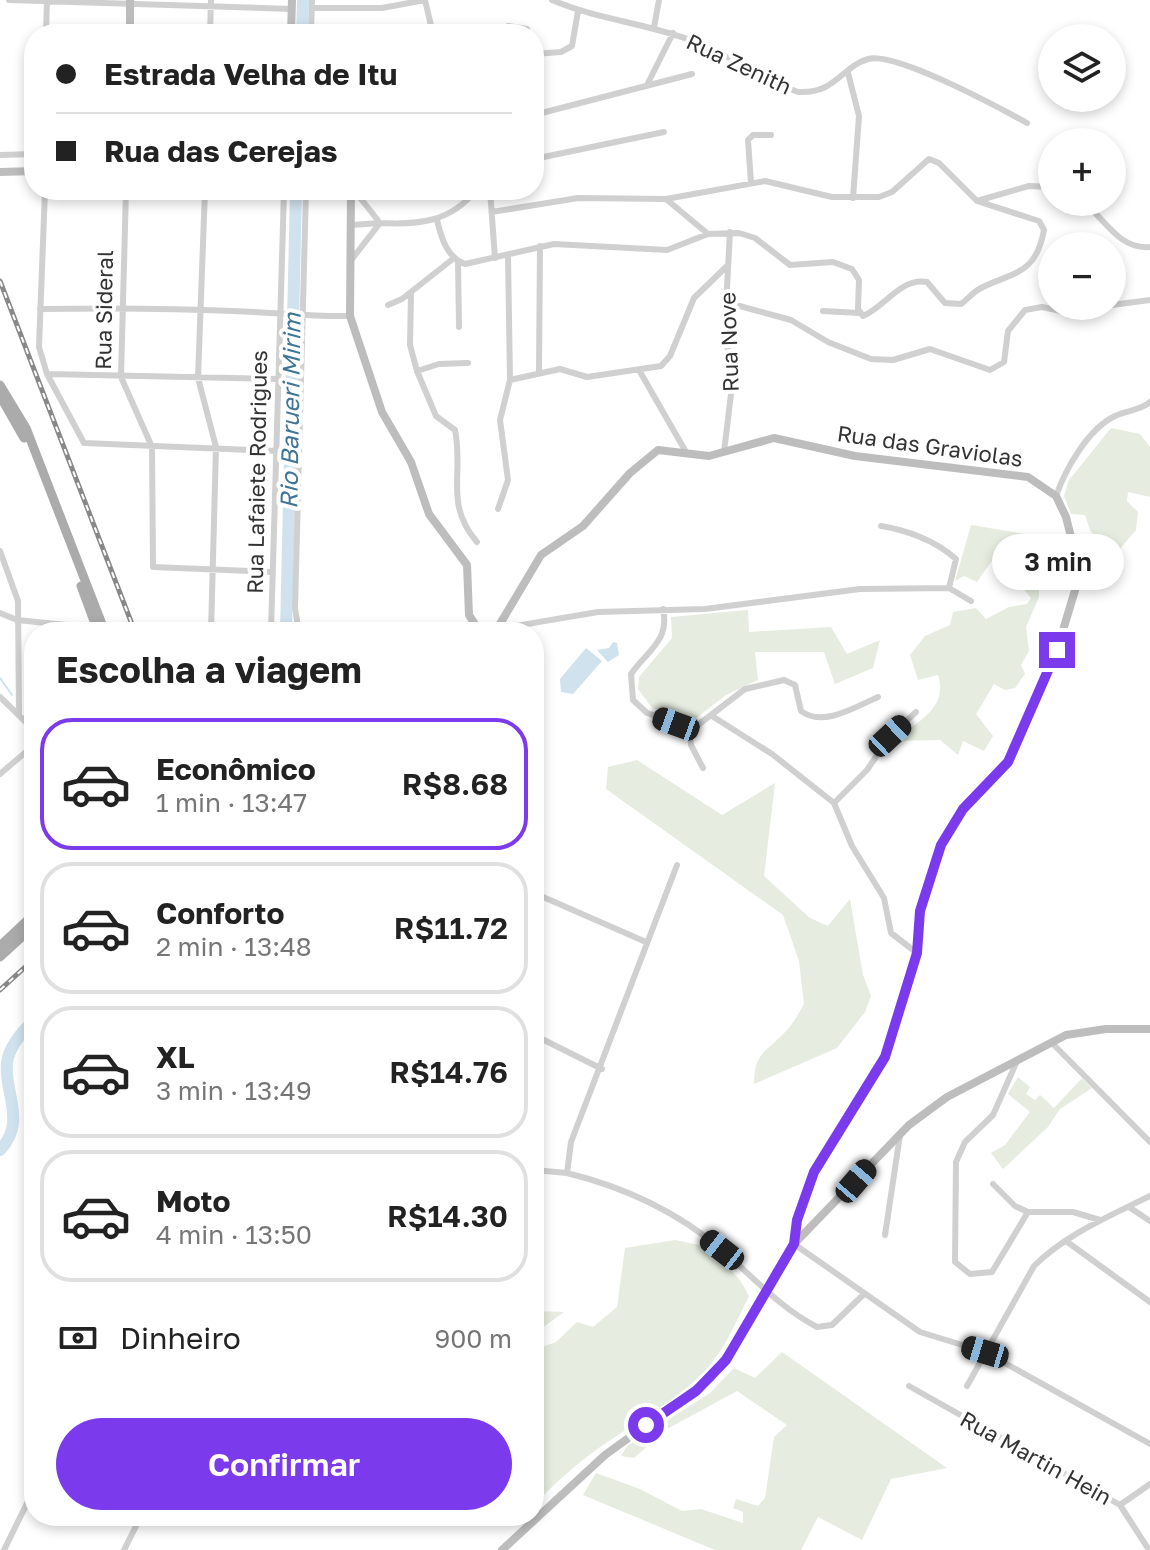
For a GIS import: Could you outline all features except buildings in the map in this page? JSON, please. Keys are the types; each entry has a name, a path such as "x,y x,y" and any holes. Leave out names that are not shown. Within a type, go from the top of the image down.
{"main road":[{"path":"130,2 130,24"},
{"path":"0,172 24,171"},
{"path":"353,200 350,316 382,412 411,462 429,514 467,565 471,622"},
{"path":"0,385 26,428 97,622"},
{"path":"0,396 34,458 97,622"},
{"name":"Rua das Graviolas","path":"501,622 541,555 583,526 658,450 703,456 774,438 855,456 1017,474 1048,487 1056,496"},
{"path":"794,1244 797,1220 814,1172 885,1057 917,953 920,911 941,845 963,809 1008,762 1070,613 1077,561 1073,539 1056,496"},
{"path":"0,946 24,923"},
{"path":"0,957 24,935"},
{"path":"544,1511 605,1455 710,1379 730,1353 763,1292 794,1244 900,1135 936,1104 1052,1043 1083,1031 1150,1029"},
{"path":"502,1550 528,1526"}],"street":[{"path":"9,0 292,5"},
{"path":"46,24 47,0"},
{"path":"311,24 312,4 382,8 425,0 431,24"},
{"name":"Rua Zenith","path":"552,0 578,11 673,33 798,92 814,92 863,61 882,59 964,89 1027,123"},
{"path":"654,27 659,0"},
{"path":"210,24 211,4"},
{"path":"544,53 561,52 572,46 578,11"},
{"path":"648,83 673,33"},
{"path":"848,73 859,116 853,198"},
{"path":"544,112 692,74"},
{"path":"544,157 664,132"},
{"path":"751,183 748,140 753,135 771,135"},
{"path":"0,155 24,154"},
{"path":"492,212 578,198 666,199 751,183 780,182 821,194 853,198 887,196 929,159 939,163 977,201 1043,225 1042,240 1024,269 1009,279 977,290 958,306 945,303 923,280 905,285 866,315 823,311"},
{"path":"977,201 1029,186 1038,186"},
{"path":"666,199 708,234"},
{"path":"45,200 39,347 47,374 84,443 94,446 277,451"},
{"name":"Rua Sideral","path":"125,200 120,308 121,377 152,447 153,567 213,568"},
{"path":"205,200 198,378 216,447 211,622"},
{"name":"Rua Lafaiete Rodrigues","path":"271,622 284,200"},
{"name":"Rua Lafaiete Rodrigues","path":"297,622 298,316 305,200"},
{"path":"361,200 380,223"},
{"path":"352,225 437,220 466,200"},
{"path":"491,200 495,258"},
{"path":"1099,216 1131,246 1150,247"},
{"path":"437,220 456,260 459,327"},
{"path":"352,259 380,223"},
{"path":"456,260 472,264 540,246 567,243 667,250 708,234 730,232 755,238 790,265 833,262 852,269 859,280 859,313"},
{"name":"Rua Nove","path":"724,452 732,386 726,344 725,302 730,232"},
{"path":"539,372 540,246"},
{"path":"498,509 508,480 500,420 510,380 508,255"},
{"path":"388,305 411,293 456,260"},
{"path":"510,380 560,369 587,377 639,370 666,362 694,298 727,266"},
{"path":"411,293 410,345 436,416 455,430 458,509 464,527 477,542"},
{"path":"1126,303 1150,300"},
{"path":"725,302 791,320 828,342 871,359 893,360 930,349 990,370 1004,362 1008,331 1025,310 1038,308"},
{"path":"40,309 120,308 350,316"},
{"path":"417,371 439,364 468,363"},
{"path":"639,370 686,452"},
{"path":"47,374 279,379"},
{"path":"1056,496 1070,465 1104,425 1111,418 1150,402"},
{"path":"881,526 914,534 956,559 949,588"},
{"path":"0,551 18,601 19,715"},
{"path":"213,568 272,572"},
{"path":"539,622 598,612 723,607 860,589 949,588 971,601"},
{"path":"663,609 665,621 660,642 631,674 633,700 640,710 689,728 699,726 745,689 784,680 795,685 801,711 814,718 830,716 878,697"},
{"path":"0,613 32,622"},
{"path":"0,697 24,720"},
{"path":"834,803 867,770 890,736 916,712"},
{"path":"712,716 772,754 834,803 852,846 884,898 891,933 917,953"},
{"path":"689,728 691,745 703,768"},
{"path":"0,774 24,754"},
{"path":"567,1173 571,1142 602,1069 646,942 677,865"},
{"path":"544,897 646,942"},
{"path":"544,1040 602,1069"},
{"path":"1052,1043 1150,1142"},
{"path":"1017,1061 993,1115 965,1142 956,1162 955,1262 970,1274 992,1272 1028,1212"},
{"path":"885,1235 900,1135"},
{"path":"544,1171 567,1173 626,1191 658,1206 722,1250 763,1292 809,1323 824,1328 839,1320 863,1295"},
{"path":"993,1184 1015,1206 1028,1212 1073,1212 1100,1220"},
{"path":"967,1386 1034,1266 1100,1220 1150,1196"},
{"path":"1129,1207 1150,1221"},
{"path":"1066,1241 1150,1302"},
{"path":"794,1244 920,1332 985,1352 1150,1444"},
{"name":"Rua Martin Hein","path":"909,1386 1120,1505 1149,1550"},
{"path":"1120,1505 1150,1484"},
{"path":"4,1550 24,1509"},
{"path":"124,1550 136,1526"}],"shaded area":[{"path":"1111,428 1140,434 1150,447 1150,497 1128,492 1127,501 1138,512 1136,530 1112,558 1090,530 1085,515 1071,514 1064,496 1069,480"},
{"path":"971,525 1044,537 1039,558 1039,597 1026,627 1029,651 1021,665 1025,674 1015,688 1005,690 994,684 976,714 993,736 984,751 963,741 958,755 940,740 891,741 928,714 939,697 938,675 918,680 910,655 925,636 950,625 953,612 976,608 986,619 1009,607 1027,604 1031,598 1001,562 991,562 977,582 964,576 955,581"},
{"path":"748,610 749,632 831,627 847,654 880,640 873,668 835,684 824,652 755,652 758,680 726,695 695,719 652,708 638,689 639,677 672,638 671,617"},
{"path":"637,760 722,815 775,783 764,876 810,918 828,926 850,899 863,975 871,996 865,1012 837,1048 754,1084 759,1059 789,1028 804,1004 799,961 783,915 606,789 608,767"},
{"path":"1018,1077 1030,1087 1026,1094 1035,1100 1040,1095 1054,1108 1082,1078 1092,1088 1060,1109 1048,1127 1003,1169 991,1153 1005,1145 1030,1112 1008,1094"},
{"path":"675,1240 709,1247 740,1280 749,1296 718,1354 695,1381 604,1444 544,1495 544,1346 556,1342 577,1322 593,1327 617,1307 625,1248"},
{"path":"544,1311 564,1312 544,1327"},
{"path":"782,1352 947,1468 891,1479 862,1540 818,1517 801,1550 715,1550 583,1495 596,1473 640,1489 682,1511 701,1509 743,1523 743,1512 733,1508 736,1499 758,1506 765,1498 774,1437 787,1425 737,1391 667,1429 634,1458 621,1456 627,1446 710,1393 734,1368 755,1378"}],"water":[{"path":"613,642 617,643 619,655 608,662 597,650 609,648"},
{"path":"586,648 602,661 573,694 561,692 560,679"}],"waterway":[{"name":"Rio Barueri Mirim","path":"302,24 303,0"},
{"name":"Rio Barueri Mirim","path":"286,622 296,200"},
{"path":"0,678 12,695"},
{"name":"Rio Barueri Mirim","path":"0,1150 8,1139 13,1118 8,1057 24,1031"}],"railway":[{"path":"0,281 131,622"},
{"path":"0,990 24,968"}],"route":[{"path":"646,1425 696,1391 726,1360 763,1292 794,1244 797,1220 814,1172 885,1057 917,953 920,911 941,845 954,819 1001,773 1008,762 1057,650"}]}
